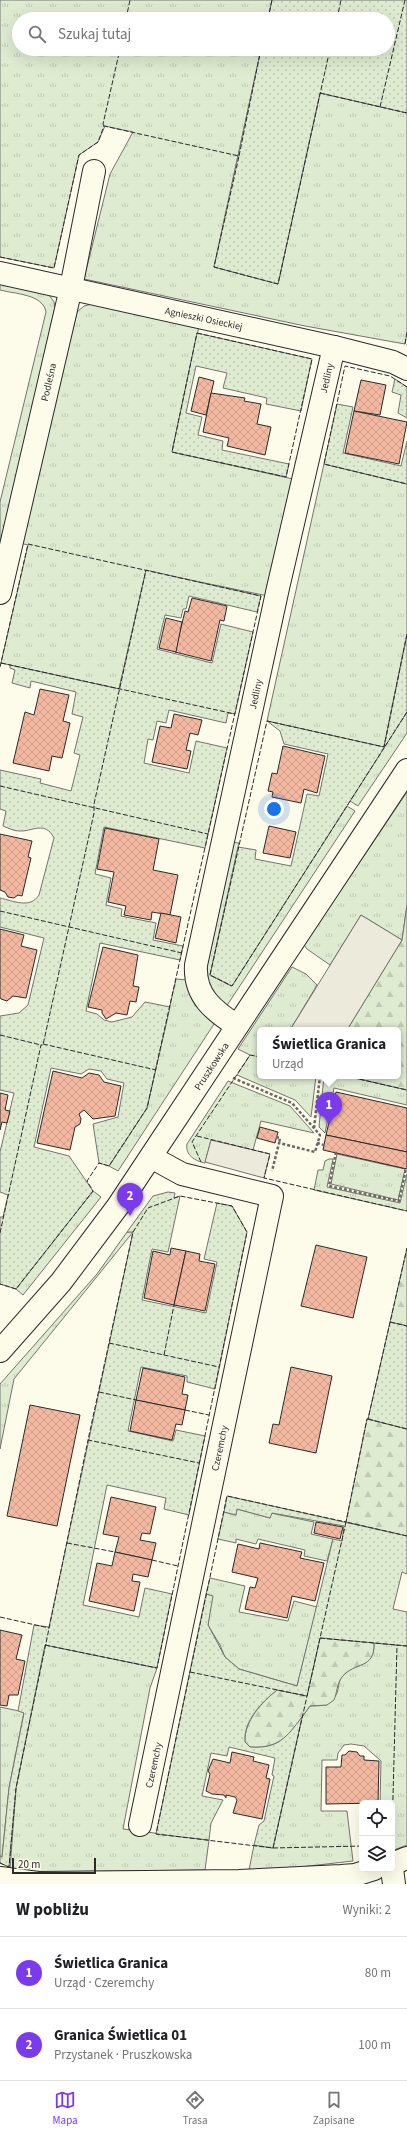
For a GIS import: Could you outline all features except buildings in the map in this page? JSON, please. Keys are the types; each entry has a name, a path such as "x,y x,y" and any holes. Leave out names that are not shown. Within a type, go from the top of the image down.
{"street":[{"name":"Podleśna","path":"0,593 71,288 94,171"},
{"name":"Agnieszki Osieckiej","path":"0,273 334,346 393,362 407,369"},
{"name":"Jedliny","path":"237,1026 209,1005 198,986 196,965 280,581 334,346"},
{"name":"Pruszkowska","path":"0,1351 86,1251 151,1157 407,770"},
{"name":"Czeremchy","path":"140,1825 272,1196 182,1174 151,1157"},
{"path":"395,1863 407,1858"},
{"path":"9,1881 38,1883 239,1881 355,1875 364,1872"},
{"path":"392,1872 394,1884"}],"path":[{"path":"230,1077 292,1104 320,1135 315,1152 279,1143"},
{"path":"314,1128 320,1079"},
{"path":"271,1172 280,1138 276,1137"},
{"path":"317,1144 324,1145"},
{"path":"336,1152 329,1186 399,1201 406,1169"}],"green space":[{"path":"0,0 272,0 269,12 12,12 12,56 259,56 214,267 278,284 320,93 407,113 407,332 405,344 305,326 84,279 110,174 133,132 105,126 98,142 79,155 54,268 0,257"},
{"path":"272,0 407,0 407,113 320,93 278,284 214,267 259,56 395,56 395,12 269,12"},
{"path":"0,282 47,292 54,302 55,307 0,555 0,502 46,312 44,306 34,298 0,290"},
{"path":"92,304 199,326 172,452 293,479 268,596 146,571 119,689 1,663 28,545 20,543 77,312 84,306"},
{"path":"197,333 312,359 301,411 266,404 267,398 223,388 227,373 196,366 186,413 202,417 198,435 223,441 222,450 289,464 286,477 172,452"},
{"path":"395,379 407,387 407,418 398,413 401,395 392,392"},
{"path":"337,404 353,407 343,453 401,466 407,441 407,484 324,464"},
{"path":"324,464 407,484 407,634 384,746 407,712 407,733 358,806 350,801 383,747 267,721"},
{"path":"146,570 261,596 257,612 189,596 186,609 183,609 181,618 165,615 157,649 212,663 221,624 253,632 235,714 228,713 226,723 169,710 166,723 157,721 153,740 148,739 144,763 189,773 196,741 227,748 205,848 104,827 95,874 111,878 106,905 122,909 121,916 156,923 153,940 183,946 180,960 100,943 86,1011 97,1014 104,1020 112,1022 132,1017 145,1002 170,1007 147,1108 109,1166 99,1163 93,1124 118,1117 124,1083 107,1079 101,1071 89,1069 81,1074 51,1068 34,1147 69,1156 93,1191 16,1289 0,1284 0,1217 3,1217 8,1195 0,1192 0,1152 14,1093 0,1090 0,1016 19,1013 28,1005 44,938 0,927 0,898 26,903 31,902 39,895 54,838 47,829 38,828 19,831 3,826 6,811 0,809 0,770 41,779 40,783 71,791 80,755 74,753 83,717 72,714 76,692 31,681 30,688 12,683 15,670 10,668 10,665 119,689"},
{"path":"407,634 407,712 232,986 210,975 238,847 256,850 255,859 291,866 307,794 319,796 328,754 284,744 280,731 267,721 384,747"},
{"path":"407,792 407,905 402,940 361,915 330,965 307,949 304,945"},
{"path":"347,806 355,811 226,1007 212,990 205,970 231,842 239,843 210,975 231,986"},
{"path":"407,905 407,1090 359,1079 401,1079 401,1027 349,1027 402,940"},
{"path":"292,967 306,974 317,985 292,1027 257,1027 257,1079 316,1079 311,1117 295,1100 237,1075 250,1055 238,1049"},
{"path":"176,979 188,980 193,1000 200,1010 214,1024 118,1171 109,1166 147,1108"},
{"path":"324,1079 359,1079 407,1090 407,1105 334,1088 325,1133 319,1127"},
{"path":"228,1081 290,1106 314,1133 261,1121 253,1150 211,1140 205,1163 194,1159 189,1154 187,1144"},
{"path":"337,1154 405,1169 398,1200 331,1184"},
{"path":"333,1159 327,1187 400,1203 407,1174 407,1211 314,1190 318,1170 323,1170 325,1161"},
{"path":"93,1191 101,1197 23,1295 16,1289"},
{"path":"168,1192 175,1193 174,1198 180,1196 168,1252 152,1249 142,1300 206,1313 217,1262 204,1259 217,1203 232,1206 247,1232 215,1389 187,1382 187,1376 141,1367 128,1431 173,1441 176,1430 205,1436 189,1515 164,1509 166,1498 107,1485 83,1605 139,1617 145,1588 172,1594 157,1668 45,1645 16,1788 9,1867 0,1863 0,1856 2,1857 9,1788 24,1713 18,1711 34,1625 49,1627 133,1232 127,1232 153,1196"},
{"path":"127,1232 133,1232 14,1379 0,1449 0,1384 97,1274"},
{"path":"407,1248 407,1326 390,1322"},
{"path":"390,1322 407,1326 407,1429 368,1419"},
{"path":"367,1419 407,1429 407,1536 346,1522"},
{"path":"227,1496 407,1536 407,1574 402,1572 393,1609 407,1612 407,1646 320,1638 307,1696 277,1690 265,1700 250,1719 245,1734 245,1742 250,1747 260,1747 275,1744 280,1741 291,1731 302,1717 273,1848 254,1845 259,1825 264,1821 274,1776 272,1775 275,1758 229,1747 227,1756 211,1753 202,1796 223,1800 211,1823 209,1840 156,1834 206,1594 213,1596 208,1625 225,1657 239,1669 297,1686 333,1539 342,1541 344,1526 272,1513 270,1518 237,1509 236,1515 224,1512"},
{"path":"237,1509 270,1518 271,1513 314,1522 311,1534 333,1539 327,1561 304,1556 305,1550 258,1539 256,1544 236,1539 236,1543 218,1539 224,1512 236,1515"},
{"path":"210,1578 245,1586 239,1612 288,1621 294,1601 317,1607 297,1686 239,1669 225,1657 220,1645 208,1625 212,1596 206,1594"},
{"path":"320,1638 374,1643 373,1652 368,1661 347,1672 342,1677 334,1700 327,1705 310,1706 292,1730 279,1741 271,1745 250,1747 245,1742 247,1727 260,1706 271,1695 277,1690 307,1696"},
{"path":"374,1643 407,1646 407,1845 395,1850 395,1800 380,1800 381,1761 364,1746 351,1744 344,1745 338,1753 337,1760 322,1760 321,1811 347,1811 353,1861 274,1870 249,1870 254,1845 273,1848 302,1717 310,1706 327,1705 338,1691 341,1678 351,1669 367,1662 371,1658"},
{"path":"45,1645 157,1668 150,1688 123,1829 209,1840 205,1870 27,1872 10,1870 16,1788"},
{"path":"0,1707 24,1712 9,1788 2,1857 0,1856"}],"shaded area":[{"path":"361,915 402,940 349,1027 292,1027"},
{"path":"211,1140 270,1154 264,1178 205,1162"}],"fence":[{"path":"127,12 130,0"},
{"path":"269,12 272,0"},
{"path":"338,12 341,0"},
{"path":"395,43 405,0"},
{"path":"104,126 103,124 118,56"},
{"path":"239,156 260,56"},
{"path":"0,257 54,268 79,155 98,142 104,126 239,156 214,267 278,284 328,56"},
{"path":"380,107 392,56"},
{"path":"320,93 407,113"},
{"path":"407,332 405,344 407,345"},
{"path":"197,333 312,359 286,477 172,452 197,333"},
{"path":"407,387 390,376 345,366 324,464 407,484"},
{"path":"0,667 28,544 261,596 147,1108 109,1166 99,1163 87,1181 93,1191 16,1289 0,1284"},
{"path":"0,1233 41,1045 43,1045 94,813 94,804 146,570"},
{"path":"407,634 384,747 267,721 210,975 232,986 407,712"},
{"path":"1,663 235,714"},
{"path":"0,786 208,834"},
{"path":"0,911 182,953"},
{"path":"0,1035 41,1045"},
{"path":"43,1044 156,1070"},
{"path":"201,1162 192,1142 250,1055 257,1056"},
{"path":"359,1079 407,1090"},
{"path":"197,1136 270,1154 264,1178 407,1211"},
{"path":"45,1645 157,1668 247,1232 232,1206 180,1196 148,1208 133,1232 88,1440 199,1463"},
{"path":"359,1846 273,1848 156,1834 227,1496 346,1522 367,1419 407,1248"},
{"path":"164,1355 174,1305"},
{"path":"390,1322 407,1326"},
{"path":"109,1343 219,1367"},
{"path":"99,1392 136,1400"},
{"path":"185,1410 209,1415"},
{"path":"368,1419 407,1429"},
{"path":"0,1863 9,1867 16,1788 88,1440"},
{"path":"273,1848 346,1522 407,1536"},
{"path":"67,1543 115,1552"},
{"path":"152,1560 178,1566"},
{"path":"0,1617 49,1628"},
{"path":"320,1638 397,1645"},
{"path":"393,1800 397,1645 407,1646"},
{"path":"190,1672 307,1696"}],"place":[{"name":"Świetlica Granica","path":"329,1125"},
{"name":"Granica Świetlica 01","path":"130,1216"}]}
